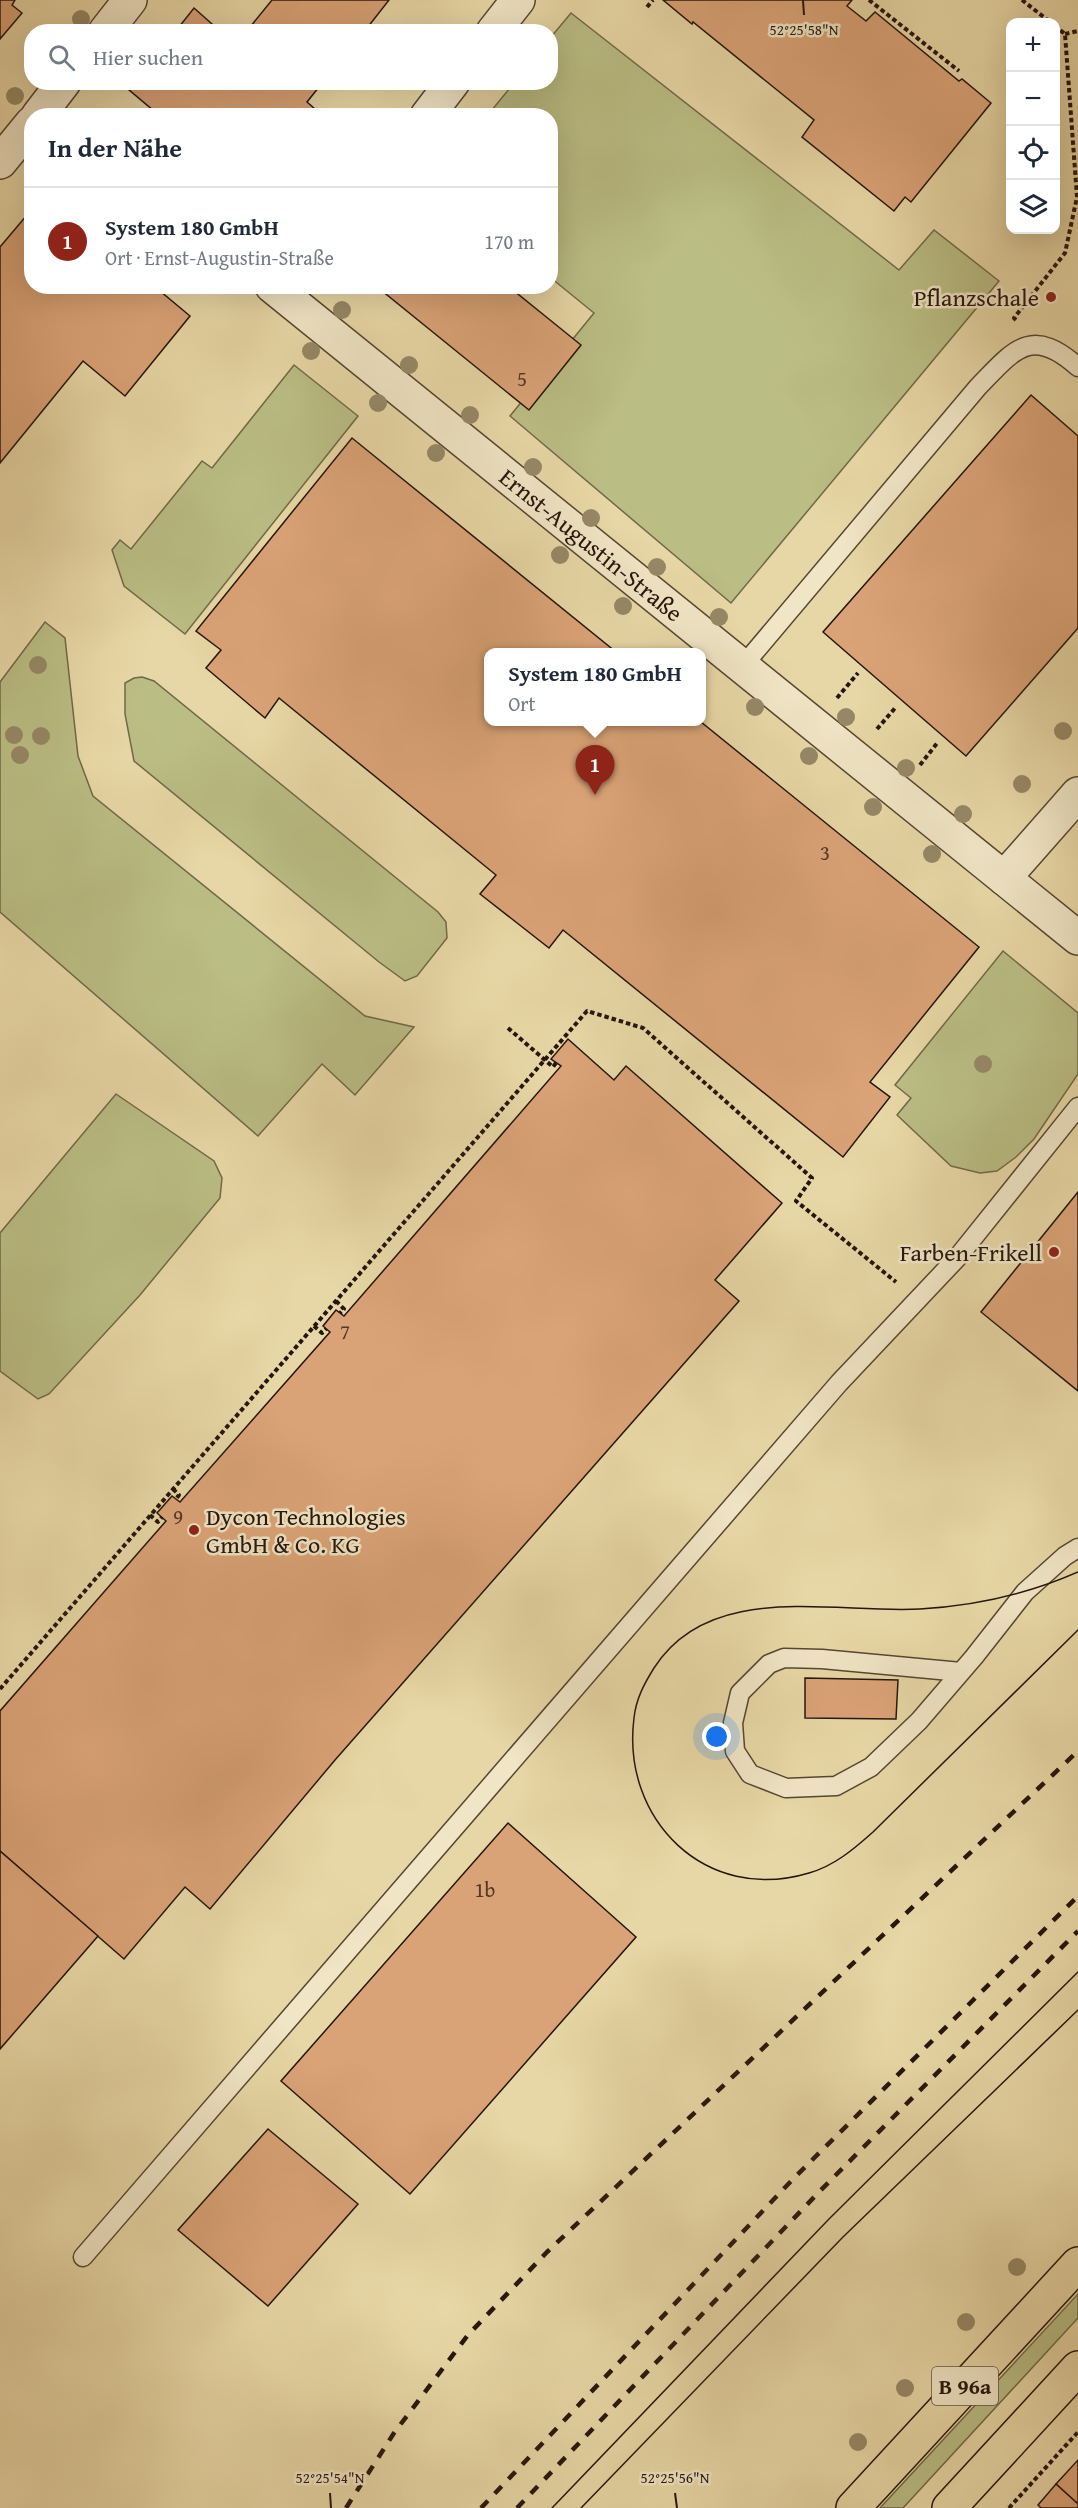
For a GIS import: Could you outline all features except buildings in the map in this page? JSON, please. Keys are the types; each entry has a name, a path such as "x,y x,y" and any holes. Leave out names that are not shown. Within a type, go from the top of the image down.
{"main road":[{"name":"B 96a","path":"853,2508 1078,2265"},
{"name":"B 96a","path":"949,2508 1078,2368"}],"street":[{"path":"111,24 130,0"},
{"path":"499,24 518,0"},
{"path":"433,108 447,90"},
{"path":"0,162 24,134"},
{"name":"Ernst-Augustin-Straße","path":"287,294 742,667 1078,938"},
{"path":"1004,879 1078,794"}],"lane":[{"path":"742,667 978,387 1012,352 1036,344 1062,353 1078,367"},
{"path":"83,2257 839,1383 957,1258 1078,1107"},
{"path":"961,1672 822,1659 784,1658 769,1664 740,1693 733,1723 735,1751 750,1774 786,1788 836,1786 871,1767 919,1721 961,1672 1025,1592 1065,1556 1078,1548"}],"path":[{"path":"647,8 653,0"},
{"path":"869,0 958,71"},
{"path":"1022,0 1045,18"},
{"path":"1036,344 1014,318 1065,253 1077,197 1065,34 1060,30"},
{"path":"1065,34 1078,31"},
{"path":"837,698 858,673"},
{"path":"876,730 896,706"},
{"path":"920,765 938,742"},
{"path":"0,1689 587,1011 643,1028 812,1178 796,1201 918,1299"},
{"path":"508,1028 545,1061 554,1067 556,1063"},
{"path":"336,1301 344,1309 340,1313"},
{"path":"314,1326 322,1333 326,1329"},
{"path":"173,1489 179,1495 176,1499"},
{"path":"150,1515 158,1522 162,1517"},
{"path":"1009,2508 1078,2432"}],"green space":[{"path":"571,13 899,270 934,230 999,281 731,603 510,416 594,313 558,284 558,108 494,108 508,90 558,90 558,29"},
{"path":"294,365 358,416 185,634 124,586 112,550 120,540 131,549 202,461 212,468"},
{"path":"45,622 65,638 78,756 93,796 365,1016 414,1027 355,1095 322,1064 258,1136 0,912 0,682"},
{"path":"142,677 154,681 438,912 446,922 447,938 417,976 405,981 379,962 134,761 125,714 125,683"},
{"path":"1003,951 1078,1013 1078,1074 1034,1139 1016,1157 997,1171 980,1173 951,1166 897,1115 911,1098 895,1085"},
{"path":"116,1094 214,1161 222,1178 220,1198 140,1295 49,1394 38,1399 0,1371 0,1233"},
{"path":"1078,2294 1078,2318 903,2508 880,2508"}],"tram line":[{"path":"1078,1572 1020,1593 960,1605 920,1609 775,1607 740,1612 707,1622 678,1640 654,1668 639,1698 634,1718 634,1755 641,1790 656,1820 678,1845 705,1864 736,1876 771,1879 818,1870 843,1856 873,1832 1078,1630"},
{"path":"552,2508 829,2219 1078,1972"},
{"path":"581,2508 843,2237 1078,2010"}],"railway":[{"path":"346,2508 394,2433 468,2335 547,2252 1078,1751"},
{"path":"481,2508 794,2178 1078,1896"},
{"path":"517,2508 819,2192 1078,1931"}],"place":[{"name":"Pflanzschale","path":"1051,297"},
{"name":"System 180 GmbH","path":"595,795"},
{"name":"Farben-Frikell","path":"1054,1252"},
{"name":"Dycon Technologies GmbH & Co. KG","path":"194,1530"}]}
